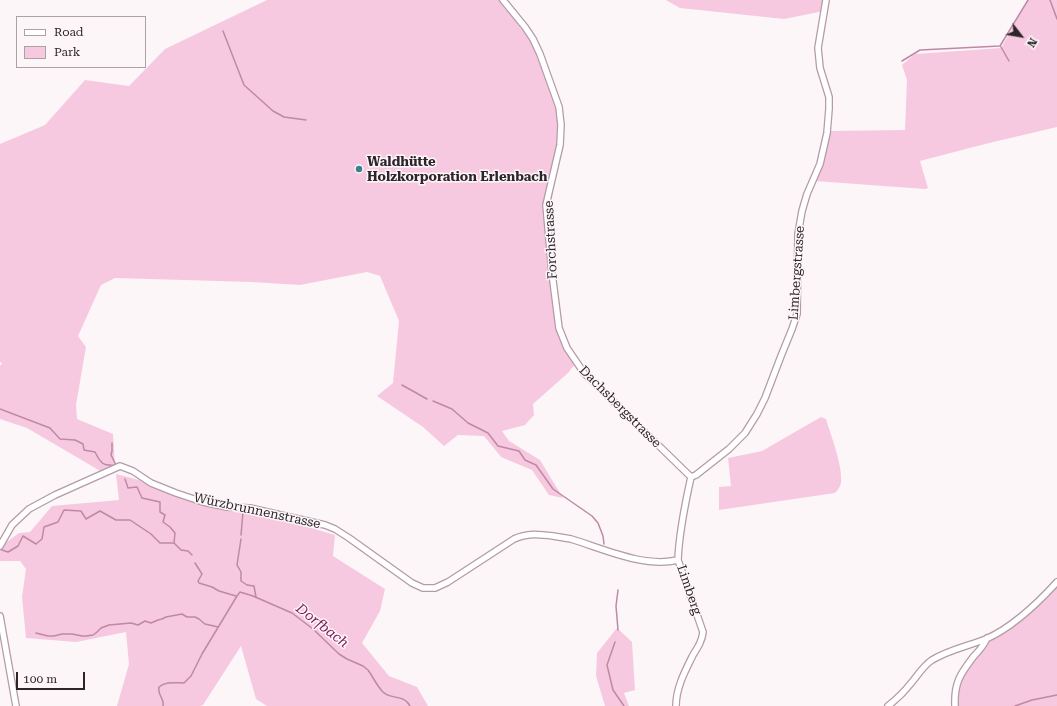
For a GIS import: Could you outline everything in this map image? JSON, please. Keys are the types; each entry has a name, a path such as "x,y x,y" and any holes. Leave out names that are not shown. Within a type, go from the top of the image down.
{"street":[{"name":"Forchstrasse","path":"503,0 533,39 540,54 558,107 561,125 560,145 546,205 559,328"},
{"name":"Limbergstrasse","path":"691,477 696,475 729,449 745,433 758,414 766,398 797,314 798,234 802,211 807,194 820,164 827,133 829,97 820,68 818,48 826,0"},
{"name":"Dachsbergstrasse","path":"559,328 567,348 584,373 691,477"},
{"name":"Würzbrunnenstrasse","path":"0,546 12,525 29,509 55,495 120,466 176,493 203,502 227,507 250,508 325,525 335,529 412,583 423,588 435,588 448,582 514,539 527,534 548,535 569,539 646,562 673,562 678,560"},
{"name":"Limberg","path":"676,706 679,686 703,637 703,632 678,560 684,513 691,477"},
{"path":"888,706 904,692 921,670 931,661 943,654 987,638 1008,626 1048,592 1057,582"},
{"path":"0,616 16,706"},
{"path":"955,706 955,690 959,678 987,638"}],"green space":[{"path":"267,0 500,0 540,54 559,107 561,125 549,222 559,328 576,363 568,373 533,404 534,415 525,425 502,431 509,441 540,460 563,498 549,495 532,470 501,457 484,436 458,435 444,446 423,427 377,396 393,383 399,321 380,276 367,272 300,285 115,278 101,285 78,336 86,347 76,405 77,419 113,434 115,467 102,472 27,428 0,419 0,366 2,363 0,362 0,144 45,125 85,80 129,86 165,49"},
{"path":"666,0 827,0 824,11 784,19 680,8"},
{"path":"1028,0 1057,0 1057,127 920,161 928,188 925,189 815,181 828,131 905,130 907,80 902,65 915,54 1001,48"},
{"path":"821,417 826,419 840,468 841,483 835,493 719,510 719,487 731,486 728,458 762,451"},
{"path":"116,474 139,480 186,499 234,512 272,516 335,535 333,556 385,589 380,611 362,643 389,676 417,687 428,706 267,706 256,699 241,646 203,705 117,706 129,664 126,632 76,642 26,638 22,597 26,569 20,561 0,561 0,547 19,533 30,532 52,506 119,500"},
{"path":"1057,587 1057,706 957,706 956,693 966,669 990,641 1011,628 1045,600"},
{"path":"617,628 632,642 635,690 624,693 629,706 605,706 596,676 597,653"}],"waterway":[{"path":"902,61 920,50 1000,46 1028,0"},
{"path":"1050,0 1057,19"},
{"path":"223,31 244,85 273,111 284,117 306,120"},
{"path":"1001,47 1009,61"},
{"path":"402,385 427,399"},
{"path":"433,401 452,409 468,423 488,433 498,446 519,451 525,460 536,465 553,489 592,516 598,523 603,536 604,544"},
{"path":"0,409 50,428 60,439 75,440 83,444 84,450 95,452 101,462 108,465 116,465 111,455 112,443"},
{"path":"125,479 128,488 137,487 142,498 160,502 160,512 165,515 163,522 175,533 174,543"},
{"path":"2,550 8,552 18,546 23,536 36,544 42,539 44,527 58,522 64,510 81,511 86,519 100,511 116,520 130,520 151,534 160,543 174,543 181,550 188,551 192,555"},
{"path":"241,535 243,512"},
{"path":"241,539 237,565 241,572 241,581 247,585 254,586 256,597"},
{"path":"195,563 202,574 198,581 199,583 236,596"},
{"path":"618,590 616,606 618,630"},
{"name":"Dorfbach","path":"163,706 159,687 168,683 184,683 191,676 202,654 240,592 292,613 313,629 339,654 368,670 383,692 390,696 401,698 410,706"},
{"path":"36,633 48,636 62,634 86,636 93,635 101,628 109,625 131,623 138,625 145,621 151,623 166,617 182,614 187,617 195,617 205,624 218,627"},
{"path":"615,642 607,665 613,690 624,706"},
{"name":"Dorfbach","path":"1015,706 1032,700 1057,695"}],"place":[{"name":"Waldhütte Holzkorporation Erlenbach","path":"359,169"}]}
